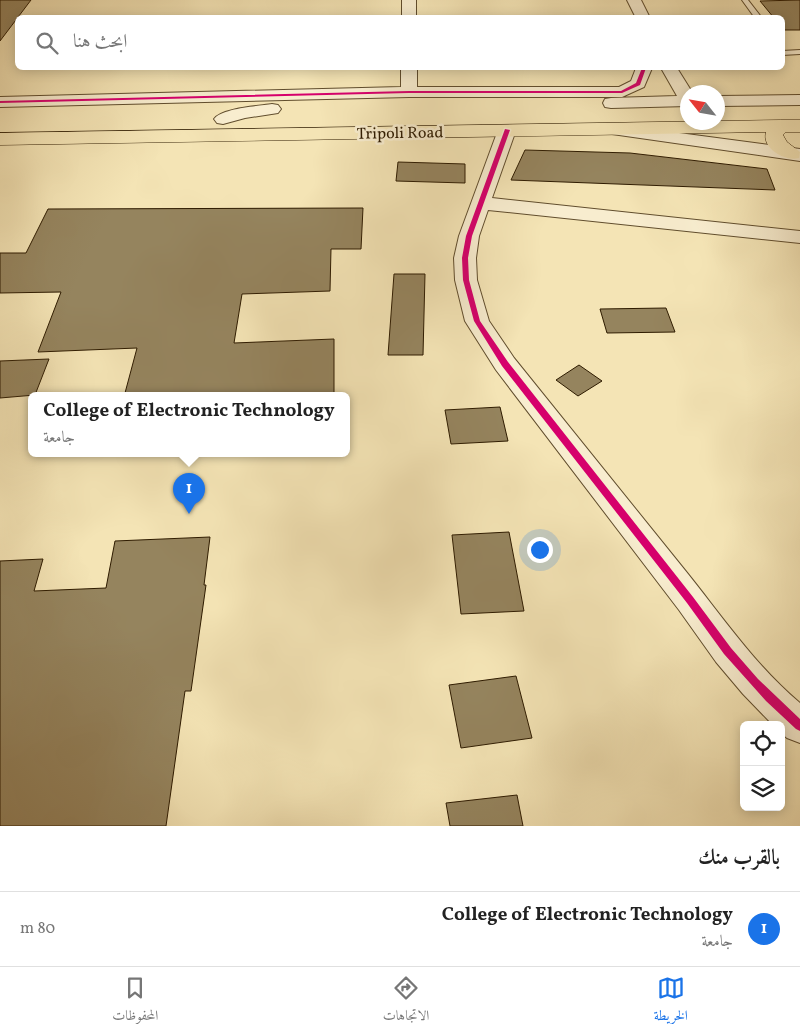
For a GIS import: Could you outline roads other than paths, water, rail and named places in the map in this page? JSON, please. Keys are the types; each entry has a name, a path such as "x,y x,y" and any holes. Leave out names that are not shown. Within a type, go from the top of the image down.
{"highway":[{"path":"725,112 800,110"},
{"path":"0,123 680,112"},
{"path":"781,126 774,134 775,139 778,144 796,155"},
{"name":"Tripoli Road","path":"0,139 800,126"}],"street":[{"path":"409,0 409,15"},
{"path":"634,0 642,15"},
{"path":"408,92 409,70"},
{"path":"0,102 408,92 622,92 638,84 643,70"},
{"path":"670,70 680,87"},
{"path":"222,120 243,113 274,108 680,100"},
{"path":"725,101 800,100"},
{"path":"605,128 796,155"},
{"path":"507,130 469,236 465,258 466,280 477,321 488,341 742,670 800,726"},
{"path":"481,203 800,237"}],"lane":[{"path":"745,0 757,15"},
{"path":"785,50 800,52"}],"place":[{"name":"College of Electronic Technology","path":"189,514"}]}
